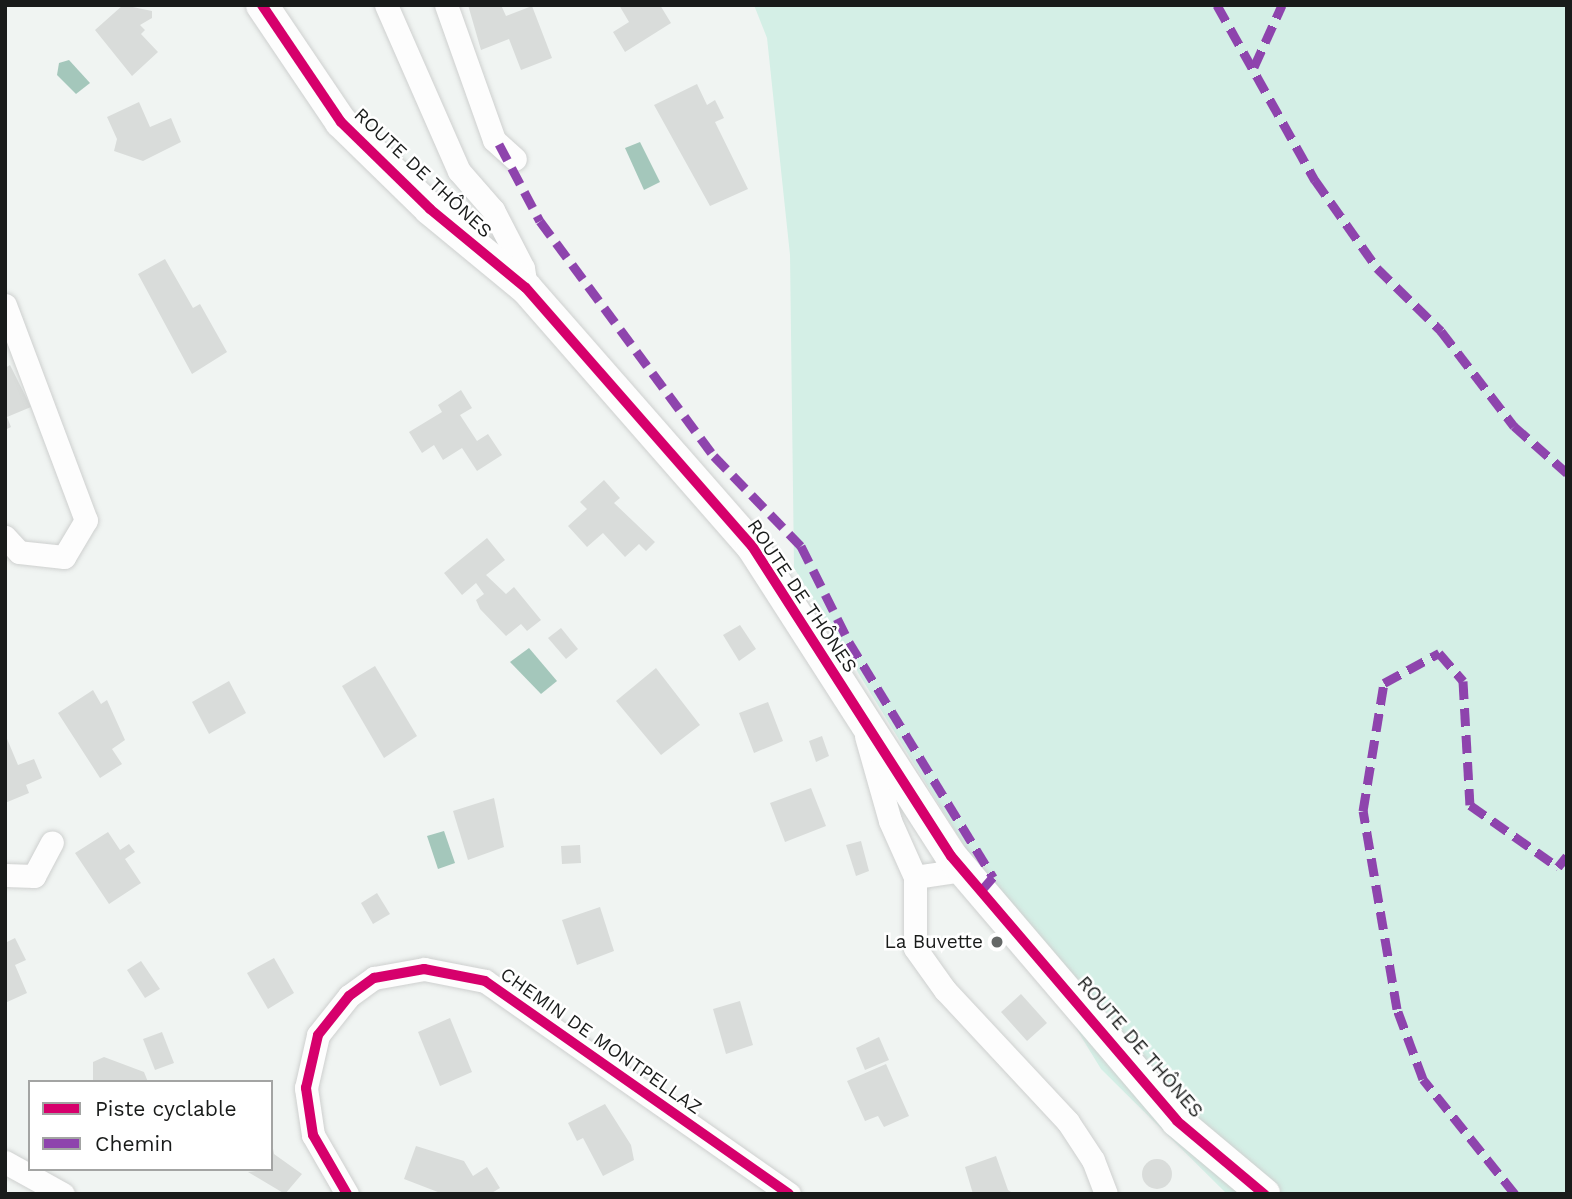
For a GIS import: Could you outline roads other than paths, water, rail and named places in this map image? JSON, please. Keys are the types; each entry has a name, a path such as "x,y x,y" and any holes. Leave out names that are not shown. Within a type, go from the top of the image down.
{"main road":[{"name":"ROUTE DE THÔNES","path":"262,5 341,122 430,209 526,288 752,546 963,870 1177,1121 1264,1194"}],"street":[{"path":"386,5 460,171 493,210 523,268 526,288"},
{"path":"446,5 494,139 515,159"},
{"path":"5,306 86,520 64,557 19,552 5,537"},
{"path":"859,713 890,821 915,877 915,948 945,990 1068,1122 1106,1194"},
{"path":"5,875 34,876 52,842"},
{"path":"915,877 963,870"},
{"name":"CHEMIN DE MONTPELLAZ","path":"348,1194 313,1135 306,1088 318,1035 349,996 374,978 424,969 485,981 789,1194"},
{"path":"5,1162 63,1194"}],"place":[{"name":"La Buvette","path":"997,942"}]}
